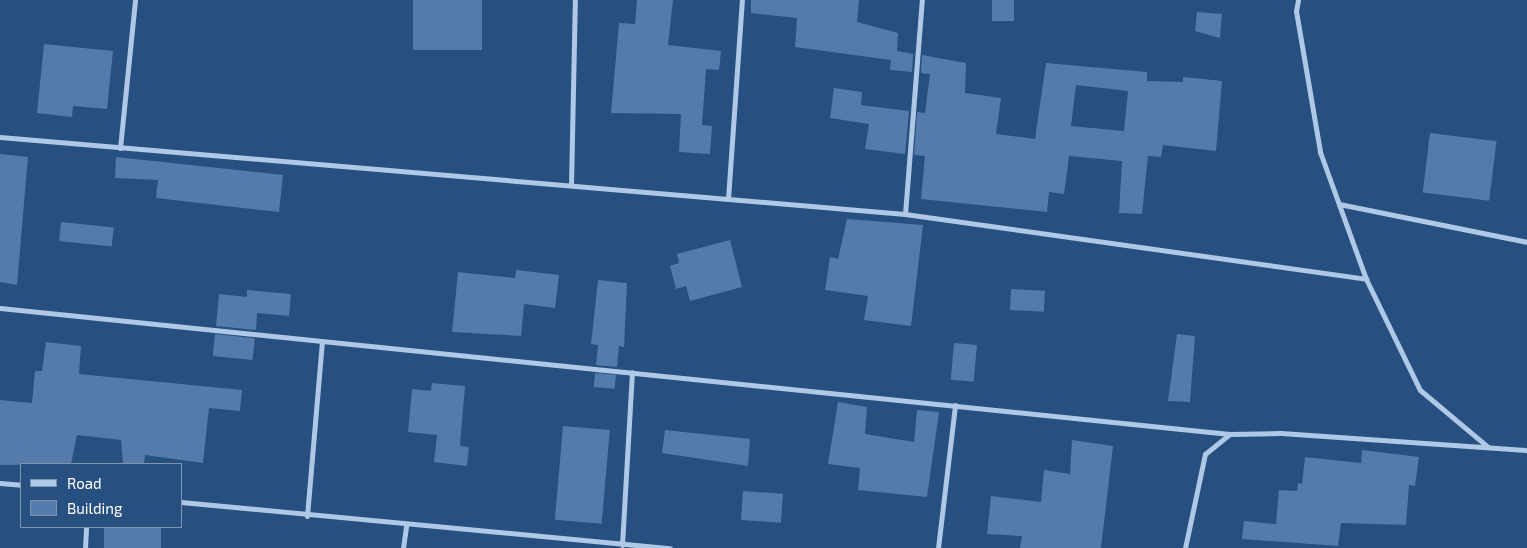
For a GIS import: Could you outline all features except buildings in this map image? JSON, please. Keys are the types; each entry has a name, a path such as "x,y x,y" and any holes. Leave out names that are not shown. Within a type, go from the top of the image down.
{"street":[{"path":"120,148 136,0"},
{"path":"571,185 575,0"},
{"path":"728,199 742,0"},
{"path":"905,214 922,0"},
{"path":"1298,0 1296,11 1320,152 1366,279 1420,390 1488,447"},
{"path":"0,137 905,214 1366,279"},
{"path":"1339,204 1527,242"},
{"path":"0,308 1230,434 1281,433 1527,450"},
{"path":"307,516 322,342"},
{"path":"622,545 632,372"},
{"path":"938,548 955,405"},
{"path":"1185,548 1205,454 1230,434"},
{"path":"0,483 20,485"},
{"path":"182,502 406,526 670,548"},
{"path":"403,548 406,526"},
{"path":"85,548 86,528"}]}
